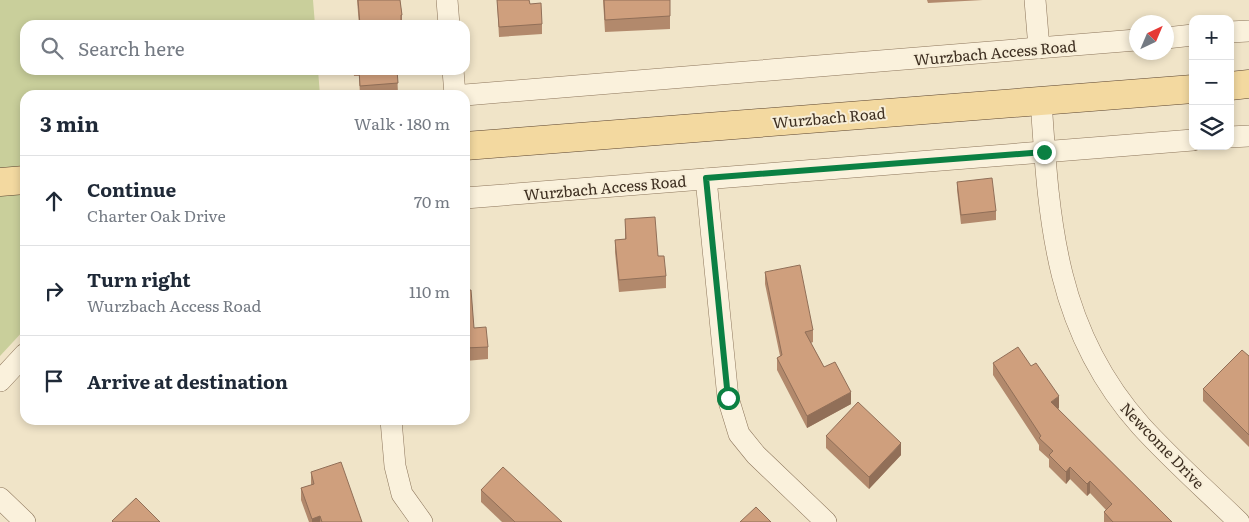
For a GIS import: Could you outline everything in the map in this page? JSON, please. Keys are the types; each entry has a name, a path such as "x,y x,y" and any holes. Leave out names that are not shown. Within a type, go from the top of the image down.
{"main road":[{"path":"1234,86 1249,84"},
{"name":"Wurzbach Road","path":"470,146 1189,88"},
{"path":"0,182 20,180"}],"street":[{"path":"447,0 449,20"},
{"path":"1035,0 1039,48"},
{"path":"1234,32 1249,31"},
{"path":"1174,37 1189,36"},
{"name":"Wurzbach Access Road","path":"470,95 1129,41"},
{"path":"453,75 454,90"},
{"name":"Newcome Drive","path":"1041,100 1044,152 1056,256 1066,293 1079,329 1096,363 1117,396 1141,426 1239,522"},
{"path":"1234,137 1249,136"},
{"name":"Wurzbach Access Road","path":"470,198 1189,140"},
{"path":"706,178 728,398 739,434 756,455 826,522"},
{"path":"0,381 20,359"},
{"path":"391,425 395,466 402,494 422,522"},
{"path":"0,498 25,522"}],"green space":[{"path":"0,0 313,0 315,20 20,20 20,75 318,75 320,90 20,90 20,334 0,356"}],"building":[{"path":"358,0 400,0 401,20 360,20"},
{"path":"497,0 529,0 530,4 541,3 542,24 499,27"},
{"path":"604,0 670,0 670,16 605,20"},
{"path":"359,75 397,75 398,83 360,86"},
{"path":"992,178 996,211 961,215 957,182"},
{"path":"655,217 658,256 664,256 666,276 619,280 615,240 626,239 625,219"},
{"path":"800,265 813,330 805,332 824,367 835,362 851,392 807,416 777,358 782,355 765,272"},
{"path":"470,290 474,328 486,327 488,347 470,348"},
{"path":"1018,347 1031,366 1036,363 1059,396 1051,402 1172,522 1113,522 1104,512 1112,504 1090,481 1087,484 1070,467 1066,472 1049,455 1053,451 1039,438 1041,436 993,363"},
{"path":"1242,350 1249,356 1249,435 1203,389"},
{"path":"858,402 901,443 869,477 826,436"},
{"path":"341,462 362,522 322,522 320,516 312,519 301,488 314,484 311,472"},
{"path":"503,467 562,522 515,522 481,490"},
{"path":"136,498 160,522 112,521"},
{"path":"756,507 771,522 740,522"}],"route":[{"path":"728,398 706,178 1044,152"}]}
